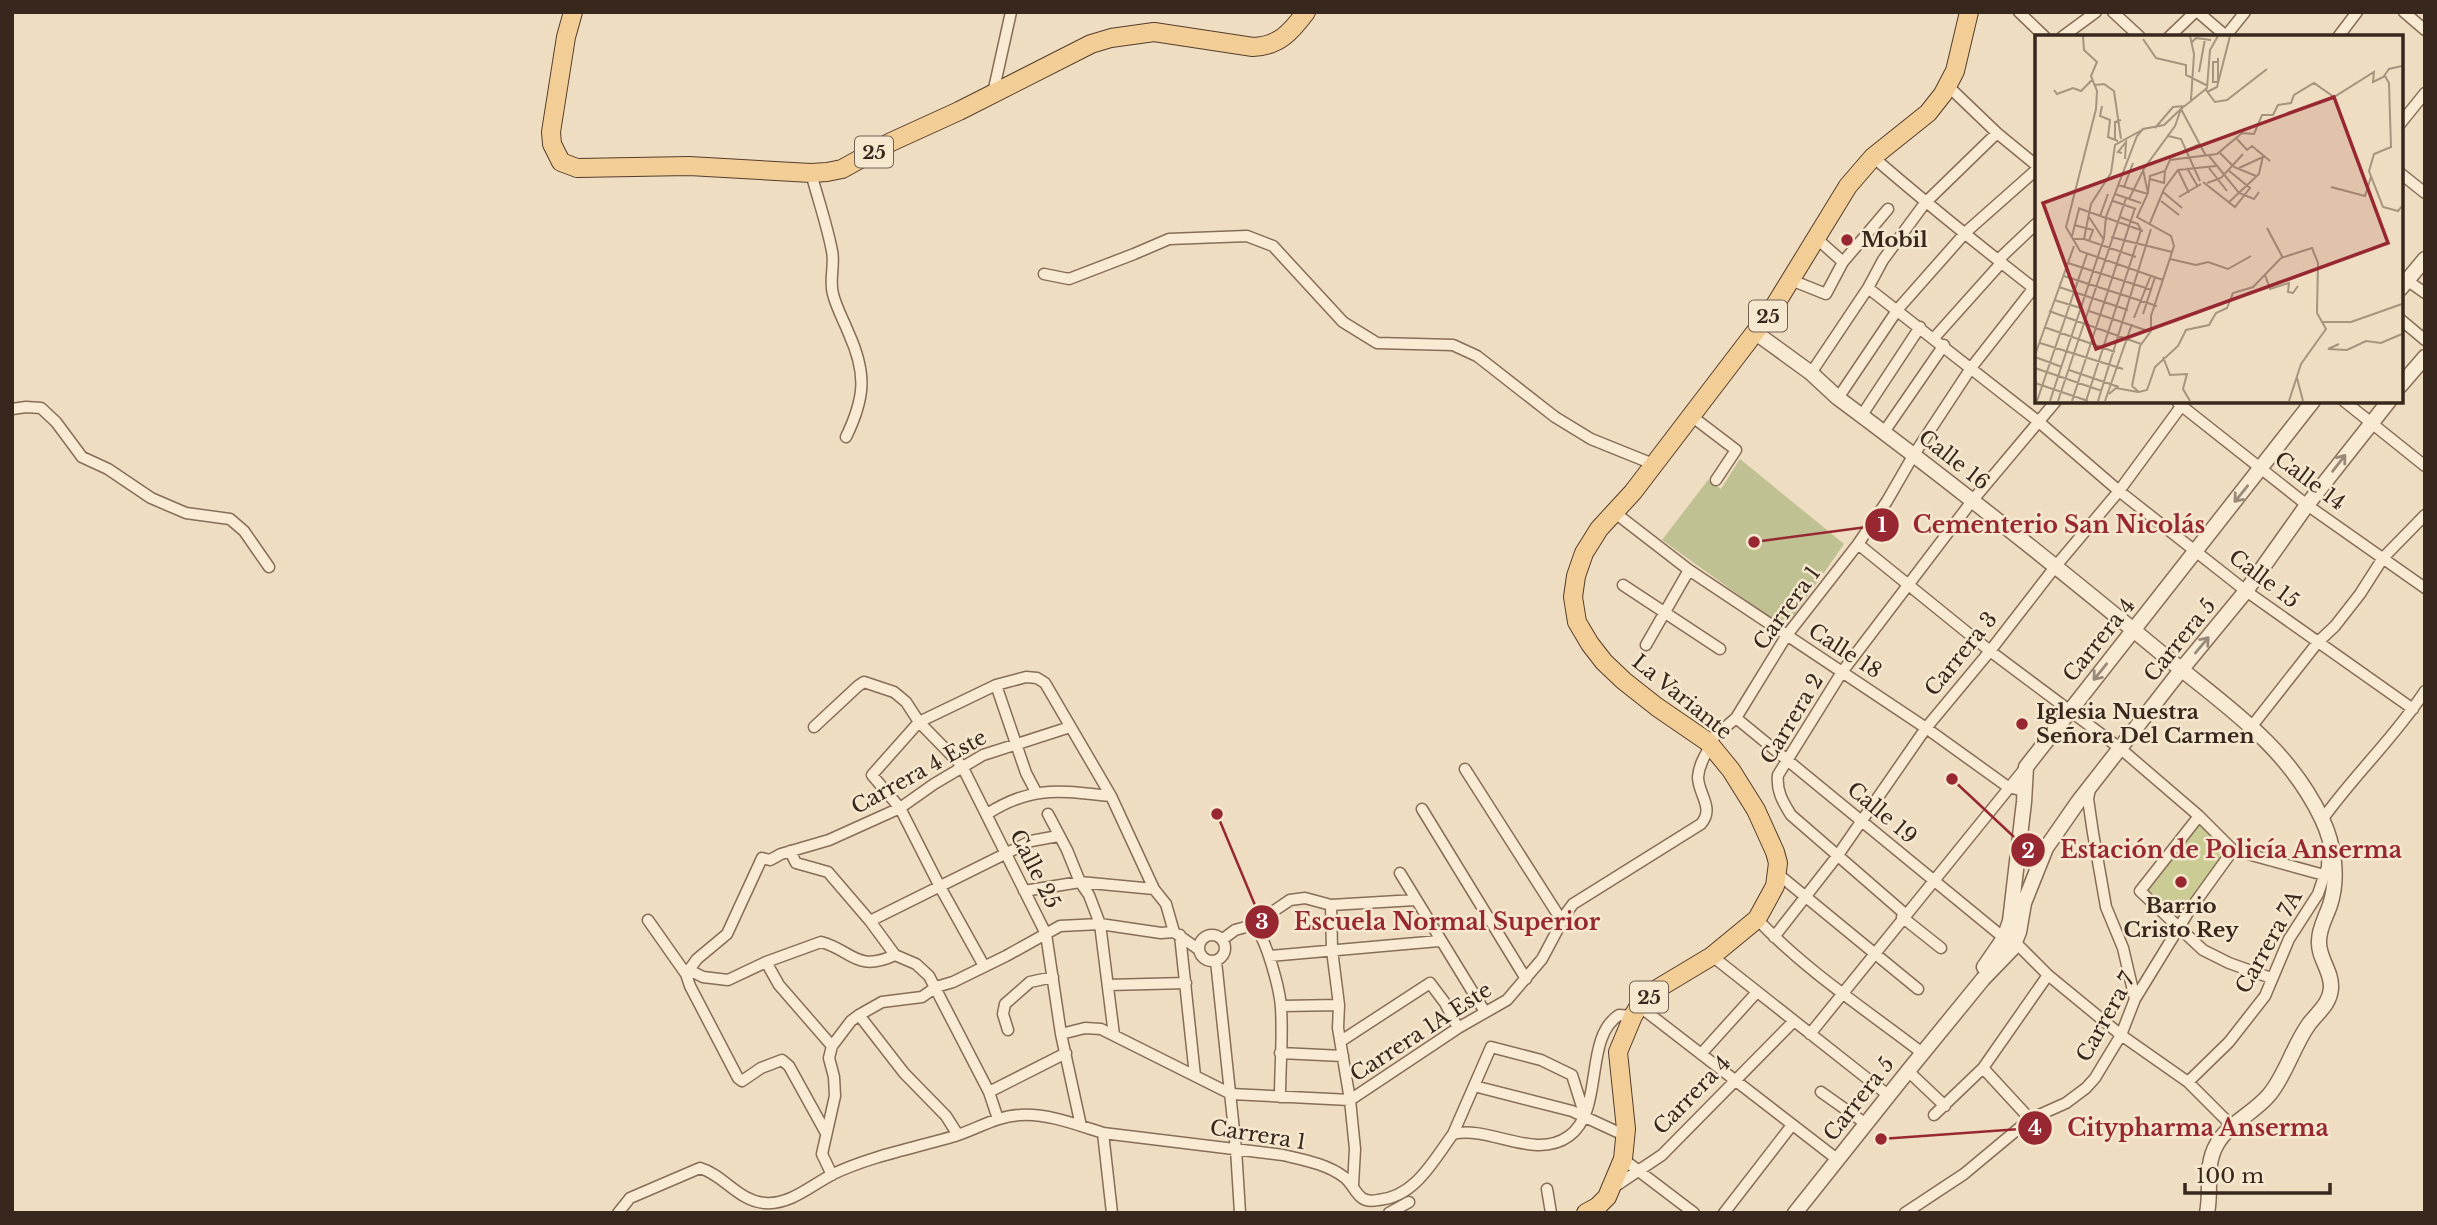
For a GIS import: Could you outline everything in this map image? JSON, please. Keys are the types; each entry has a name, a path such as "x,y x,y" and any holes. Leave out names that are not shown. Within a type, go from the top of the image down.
{"main road":[{"name":"25","path":"573,12 566,37 551,132 552,144 561,162 568,166 591,169 688,166 811,173 842,169 891,142 1091,44 1111,38 1154,32 1253,47 1264,46 1284,37 1306,12"},
{"name":"La Variante","path":"1778,874 1775,852 1756,810 1731,770 1710,744 1657,707 1604,662 1577,622 1573,597 1576,576 1584,553 1599,529 1633,492 1756,333 1848,186 1873,157 1936,104 1955,71 1969,12"},
{"name":"25","path":"1596,1211 1612,1189 1623,1158 1626,1136 1618,1052 1636,1012 1670,979 1712,956 1757,919 1775,886 1778,874"}],"street":[{"path":"993,93 1011,12"},
{"path":"2019,12 2043,35"},
{"path":"2065,35 2096,12"},
{"path":"2113,12 2138,35"},
{"path":"2171,35 2196,12 2225,35"},
{"path":"2227,35 2245,12"},
{"path":"2340,35 2357,12"},
{"path":"2404,12 2425,30"},
{"path":"1948,86 2035,166"},
{"path":"2402,122 2425,93"},
{"path":"1811,373 1868,288 1883,260 1925,203 1997,132"},
{"path":"1873,157 1925,203 1966,232 2035,288"},
{"path":"1838,398 1898,309 1966,232 2035,168"},
{"path":"811,173 833,253 833,296 855,348 861,374 860,404 846,437"},
{"path":"2402,175 2425,193"},
{"path":"1791,280 1826,294 1843,262 1888,209"},
{"path":"1884,432 1939,342 2000,261 2035,225"},
{"path":"1044,274 1069,279 1169,239 1247,236 1273,246 1343,322 1377,343 1453,345 1477,355 1555,417 1591,439 1653,464"},
{"path":"1815,237 1843,262"},
{"path":"2425,259 2404,285 2425,293"},
{"name":"Calle 15","path":"1868,288 2039,422 2119,491 2246,591 2413,709"},
{"name":"Carrera 1","path":"1710,744 1735,718 1787,635 1858,544 1971,368 2035,288"},
{"path":"2402,321 2425,340"},
{"path":"1862,415 1920,327"},
{"name":"Calle 16","path":"1756,333 1811,373 1838,398 1972,501 2252,726 2290,767 2326,830"},
{"path":"2402,384 2425,356"},
{"name":"Carrera 2","path":"1838,855 1791,815 1780,795 1778,775 1842,672 1972,501 2055,402"},
{"name":"Calle 14","path":"2180,402 2307,505 2425,589"},
{"name":"Carrera 3","path":"1774,937 1838,855 1926,728 2119,491 2180,402"},
{"name":"Carrera 4","path":"1810,1034 2026,767 2312,402"},
{"path":"2345,402 2425,466"},
{"name":"Carrera 5","path":"1795,1213 1983,979 2010,941 2046,848 2181,670 2246,591 2307,505 2388,402"},
{"path":"12,409 41,408 82,457 108,469 151,498 186,513 230,519 244,531 269,567"},
{"path":"1690,415 1736,450 1716,480"},
{"name":"Calle 18","path":"1614,512 1689,570 1926,728 2008,787 2024,791"},
{"path":"2252,726 2318,642 2335,626 2360,594 2382,558 2425,515"},
{"path":"1858,544 1990,651 2121,749 2199,816 2233,850 2329,872"},
{"path":"1646,645 1689,570"},
{"path":"1623,585 1720,649"},
{"path":"984,966 939,886 900,808 873,775 919,722 996,685 1026,677 1037,678 1045,683 1111,796 1154,890 1166,904 1177,934 1186,984 1195,1076"},
{"name":"Calle 25","path":"814,727 864,682 894,692 912,708 919,722 962,766 1046,934 1061,1034 1082,1126"},
{"path":"996,685 1015,744 1036,792"},
{"path":"2207,1213 2210,1200 2209,1164 2219,1140 2254,1111 2270,1093 2304,1032 2323,1010 2329,998 2332,987 2319,951 2319,939 2330,904 2326,830 2345,788 2413,709 2425,691"},
{"name":"Calle 19","path":"1735,718 2010,941 2121,1035 2188,1082 2233,1127"},
{"name":"Carrera 4 Este","path":"687,972 727,934 762,858 770,860 790,851 829,840 900,808 933,784 983,755 1070,727"},
{"name":"Carrera 1A Este","path":"1061,1034 1084,1028 1101,1029 1231,1094 1350,1100 1458,1028 1507,1000 1550,946 1573,904 1702,824 1707,805 1699,786 1698,775 1710,744"},
{"name":"Carrera 5","path":"1788,1213 1992,957 2010,941 2026,767"},
{"path":"1465,769 1562,920"},
{"path":"2090,788 2088,799 2106,907 2123,948 2136,999"},
{"path":"987,814 1009,800 1036,792 1064,791 1111,796"},
{"path":"1422,808 1526,979"},
{"path":"1048,814 1089,895 1100,924 1114,1035"},
{"path":"2199,816 2140,891 2203,950 2229,963 2271,978"},
{"path":"870,921 1031,841 1058,836"},
{"name":"Carrera 7","path":"1905,1213 1965,1174 2030,1119 2066,1103 2086,1088 2121,1035 2136,999 2189,911 2233,850"},
{"path":"790,851 796,863 828,872 895,955 916,964 929,975 989,1092 998,1119"},
{"path":"1838,855 1941,948"},
{"name":"Carrera 7A","path":"2188,1082 2230,1042 2265,996 2288,939 2318,894 2329,872"},
{"path":"1400,873 1485,1013"},
{"path":"1778,874 1918,989"},
{"path":"1024,891 1080,881 1154,890"},
{"path":"1223,939 1235,930 1252,925 1290,900 1305,898 1331,905 1415,900"},
{"path":"1331,905 1332,950 1339,1005 1338,1028 1350,1100 1354,1149 1353,1185"},
{"path":"1757,919 1842,995 1917,1049"},
{"path":"648,920 687,972 738,1078 742,1081 761,1068 782,1060 789,1066 826,1133"},
{"path":"832,1175 822,1154 835,1096 829,1058 832,1046 859,1015 882,1002 922,997 936,987 953,982 1060,926 1100,924 1177,934 1198,949"},
{"path":"1252,925 1258,930 1269,956 1282,1006 1280,1097"},
{"path":"1209,934 1223,939 1223,956 1216,961 1201,957 1199,942 1209,934"},
{"path":"1269,956 1439,941"},
{"path":"687,972 728,980 766,962 821,942 858,961 884,960 895,955"},
{"path":"1712,956 1883,1091"},
{"path":"1216,961 1231,1094 1240,1213"},
{"path":"766,962 779,985 832,1046"},
{"path":"1934,1115 1983,1068 2048,975"},
{"path":"1008,1030 1003,1014 1005,1004 1030,982 1053,976"},
{"name":"Carrera 1A Este","path":"1341,1041 1430,983 1445,1003 1458,1028"},
{"path":"1108,985 1186,984"},
{"path":"1701,1054 1757,992"},
{"path":"1282,1006 1339,1005"},
{"path":"1453,1134 1467,1132 1537,1145 1553,1144 1571,1135 1585,1116 1600,1045 1608,1024 1619,1015 1636,1012 1701,1054 1833,1156"},
{"path":"859,1015 904,1073 946,1116 958,1135"},
{"name":"Carrera 4","path":"1612,1189 1662,1155 1794,1021"},
{"path":"1390,1213 1409,1202 1420,1178 1453,1134 1491,1047 1532,1057 1566,1070 1572,1075 1585,1116"},
{"path":"1280,1053 1343,1056"},
{"path":"989,1092 1066,1054"},
{"path":"1983,1068 2030,1119"},
{"path":"1908,1071 1945,1106"},
{"path":"1474,1086 1541,1101 1585,1116 1626,1136"},
{"path":"1821,1092 1862,1121"},
{"name":"Carrera 1","path":"618,1213 630,1198 695,1169 705,1169 744,1197 764,1203 781,1201 832,1175 885,1154 958,1135 998,1119 1023,1115 1082,1126 1103,1133 1236,1149 1311,1162 1332,1169 1353,1185 1363,1198 1371,1201 1409,1202"},
{"path":"1724,1213 1792,1125"},
{"path":"1103,1133 1112,1213"},
{"path":"1623,1158 1694,1213"},
{"path":"1547,1189 1552,1213"}],"green space":[{"path":"1740,459 1844,544 1785,628 1662,540 1708,480 1721,489"},
{"path":"2199,823 2230,851 2180,921 2146,890"}],"place":[{"name":"Mobil","path":"1847,240"},
{"name":"Cementerio San Nicolás","path":"1754,542"},
{"name":"Iglesia Nuestra Señora Del Carmen","path":"2022,724"},
{"name":"Estación de Policía Anserma","path":"1952,779"},
{"name":"Escuela Normal Superior","path":"1217,814"},
{"name":"Barrio Cristo Rey","path":"2181,882"},
{"name":"Citypharma Anserma","path":"1881,1139"}]}
